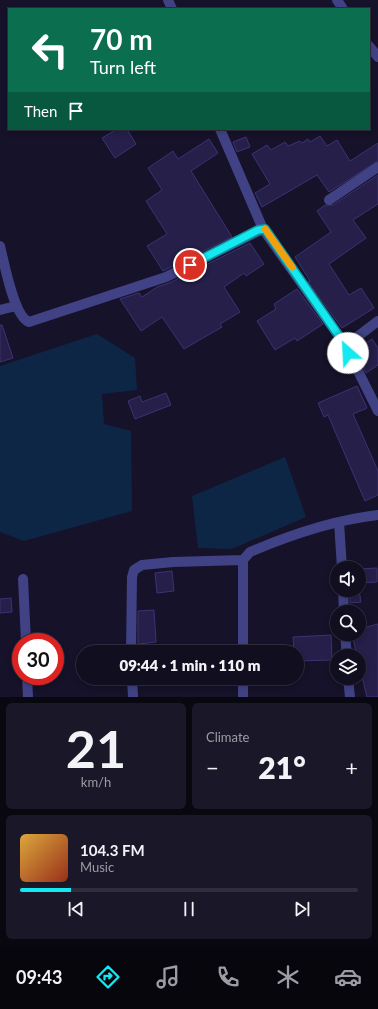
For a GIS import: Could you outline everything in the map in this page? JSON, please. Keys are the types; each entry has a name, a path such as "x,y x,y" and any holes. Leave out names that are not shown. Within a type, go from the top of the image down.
{"street":[{"path":"370,47 378,57"},
{"path":"220,130 263,229 346,346 348,353 378,411"},
{"path":"329,200 378,167"},
{"path":"0,246 16,306 26,322 37,320 166,277 263,229"},
{"path":"0,310 16,306"},
{"path":"346,346 378,321"},
{"path":"243,645 243,560 250,552 268,544 339,522 378,515"},
{"path":"339,522 342,561"},
{"path":"131,645 132,573 137,567 173,562 243,560"},
{"path":"24,579 26,633"},
{"path":"27,685 28,697"},
{"path":"132,685 133,697"},
{"path":"243,685 243,697"},
{"path":"349,685 350,697"}],"water":[{"path":"97,334 135,358 137,390 102,394 104,424 131,431 132,511 24,541 0,532 0,366"},
{"path":"285,457 306,517 232,549 198,548 192,496"}],"building":[{"path":"115,130 128,130 136,144 115,158 102,138"},
{"path":"320,136 327,146 337,140 350,161 378,143 378,161 329,192 317,175 262,207 255,193 270,184 252,154 267,145 271,150 285,142 288,146 300,141 302,143 308,139 310,142"},
{"path":"246,137 250,147 237,152 233,142"},
{"path":"209,139 218,153 191,171 232,237 163,271 147,246 167,234 146,201 162,190 148,168 173,151 178,159"},
{"path":"378,175 378,204 353,220 366,238 329,264 349,295 361,288 374,308 342,328 308,282 310,281 295,257 331,232 317,211 325,205 333,205"},
{"path":"250,243 264,264 246,276 244,273 224,287 240,312 220,324 222,327 184,349 162,317 141,331 120,299 139,293 142,297 157,287 169,283"},
{"path":"297,289 323,324 297,341 295,338 275,350 257,321 276,309 274,304"},
{"path":"0,325 2,325 13,358 0,362"},
{"path":"372,339 378,348 378,365 366,373 355,350"},
{"path":"357,386 367,408 353,414 378,471 378,495 365,501 328,415 324,417 318,403"},
{"path":"166,393 171,405 135,419 128,401 140,396 142,402"},
{"path":"377,568 377,582 366,583 366,569"},
{"path":"172,571 174,591 157,593 155,573"},
{"path":"350,597 360,597 361,602 350,603"},
{"path":"11,598 12,612 0,613 0,599"},
{"path":"154,610 156,642 138,644 138,611"},
{"path":"378,624 378,697 367,697 364,685 366,685 366,649 355,649 354,641 366,641 366,627"},
{"path":"330,635 332,649 330,649 330,660 304,661 304,645 294,645 293,637"}],"slow traffic":[{"path":"265,229 292,267"}],"route":[{"path":"190,265 258,230 265,229 346,346 348,353"}]}
